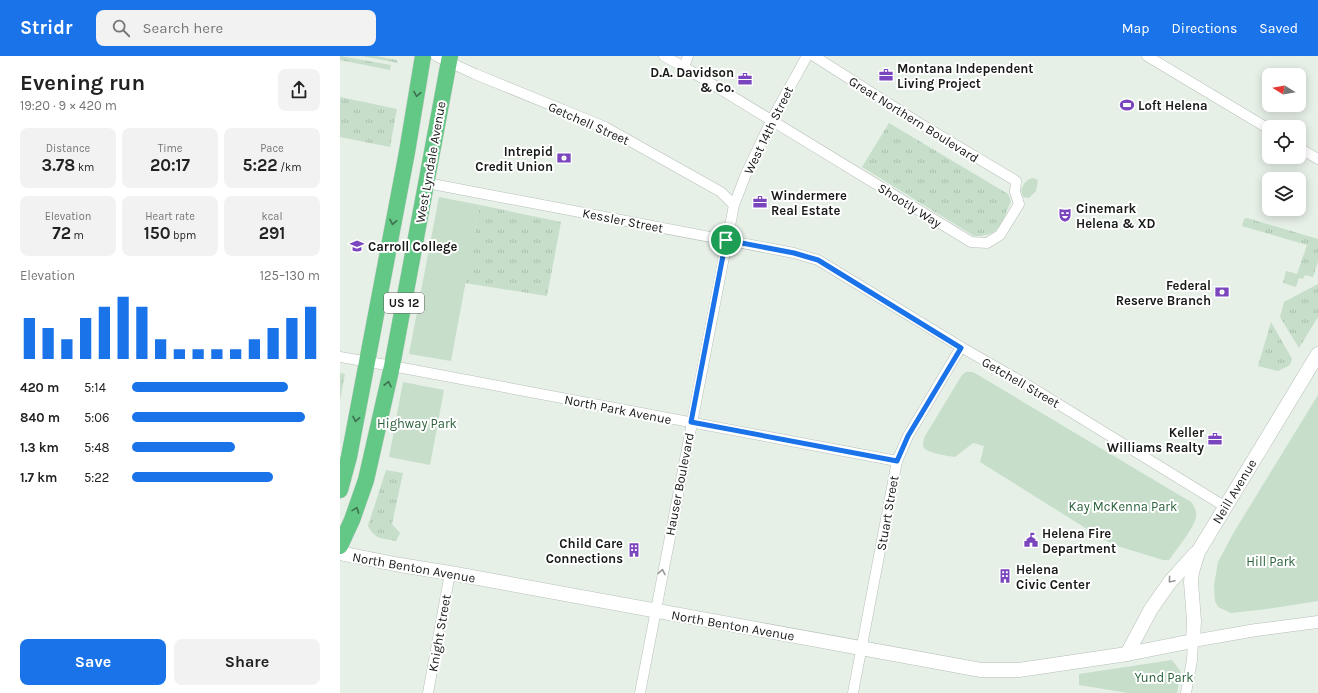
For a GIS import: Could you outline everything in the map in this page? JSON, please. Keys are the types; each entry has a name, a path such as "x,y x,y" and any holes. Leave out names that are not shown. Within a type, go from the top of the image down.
{"highway":[{"name":"West Lyndale Avenue","path":"340,490 349,457 407,152 423,56"},
{"name":"West Lyndale Avenue","path":"340,546 352,520 366,480 392,366 427,183 445,58"}],"main road":[{"name":"Neill Avenue","path":"1193,641 1194,620 1191,582 1198,552 1224,506 1318,354"},
{"path":"1127,654 1151,609 1170,582 1198,552"},
{"name":"North Benton Avenue","path":"340,553 981,670 1019,670 1127,654"},
{"path":"1127,654 1193,641"}],"street":[{"name":"Shootly Way","path":"664,56 684,66 772,119 970,242 987,243 1000,235 1019,204 1015,192 1016,181"},
{"path":"684,66 688,56"},
{"name":"West 14th Street","path":"734,205 772,119 806,56"},
{"name":"Great Northern Boulevard","path":"814,56 919,123 1016,181"},
{"path":"1147,56 1262,126"},
{"name":"Getchell Street","path":"445,58 605,127 721,192 734,205"},
{"path":"1306,152 1318,159"},
{"name":"Kessler Street","path":"427,183 794,253 818,260"},
{"name":"Hauser Boulevard","path":"640,693 726,240 734,205"},
{"name":"Getchell Street","path":"818,260 961,348 1029,386 1224,506"},
{"name":"Stuart Street","path":"854,693 897,461 908,436 961,348"},
{"name":"North Park Avenue","path":"340,357 897,461"},
{"name":"Knight Street","path":"428,693 450,573"},
{"path":"1186,693 1192,660 1193,641 1256,630 1318,622"}],"green space":[{"path":"340,56 391,65 390,70 340,60"},
{"path":"362,56 376,56 397,60 398,63"},
{"path":"340,97 397,109 390,147 340,137"},
{"path":"889,123 1008,194 1011,201 999,227 990,234 974,236 862,167"},
{"path":"1032,178 1038,181 1036,191 1029,198 1023,197 1022,188 1027,181"},
{"path":"439,197 480,205 451,361 409,354"},
{"path":"480,205 561,222 547,296 465,283"},
{"path":"1247,218 1318,239 1318,261 1313,277 1305,275 1303,279 1299,278 1296,287 1283,283 1286,271 1297,274 1307,245 1242,226 1244,219"},
{"path":"1318,284 1318,317 1299,348 1280,317 1284,302"},
{"path":"1271,322 1292,359 1290,365 1278,371 1258,366"},
{"name":"Kay McKenna Park","path":"966,372 973,372 1191,502 1196,513 1195,521 1169,560 1163,560 1114,545 1103,539 980,462 984,446 973,443 955,457 926,450 923,446 925,436 962,375"},
{"path":"340,373 345,374 340,400"},
{"name":"Highway Park","path":"403,382 444,390 430,465 389,457"},
{"name":"Hill Park","path":"1318,395 1318,601 1231,613 1218,607 1215,601 1214,585 1218,562 1234,532"},
{"path":"386,470 403,473 392,524 400,533 396,541 383,539 376,536 368,526"},
{"name":"Yund Park","path":"1172,660 1181,672 1177,693 1128,693 1079,685 1079,674"}],"place":[{"name":"Montana Independent Living Project","path":"886,75"},
{"name":"D.A. Davidson & Co.","path":"745,79"},
{"name":"Loft Helena","path":"1127,105"},
{"name":"Intrepid Credit Union","path":"564,158"},
{"name":"Windermere Real Estate","path":"760,202"},
{"name":"Cinemark Helena & XD","path":"1065,215"},
{"name":"Carroll College","path":"357,246"},
{"name":"Federal Reserve Branch","path":"1222,292"},
{"name":"Keller Williams Realty","path":"1215,439"},
{"name":"Helena Fire Department","path":"1031,540"},
{"name":"Child Care Connections","path":"634,550"},
{"name":"Helena Civic Center","path":"1005,576"}],"route":[{"path":"726,240 805,255 818,260 961,348 908,436 897,461 691,422 726,240"}]}
